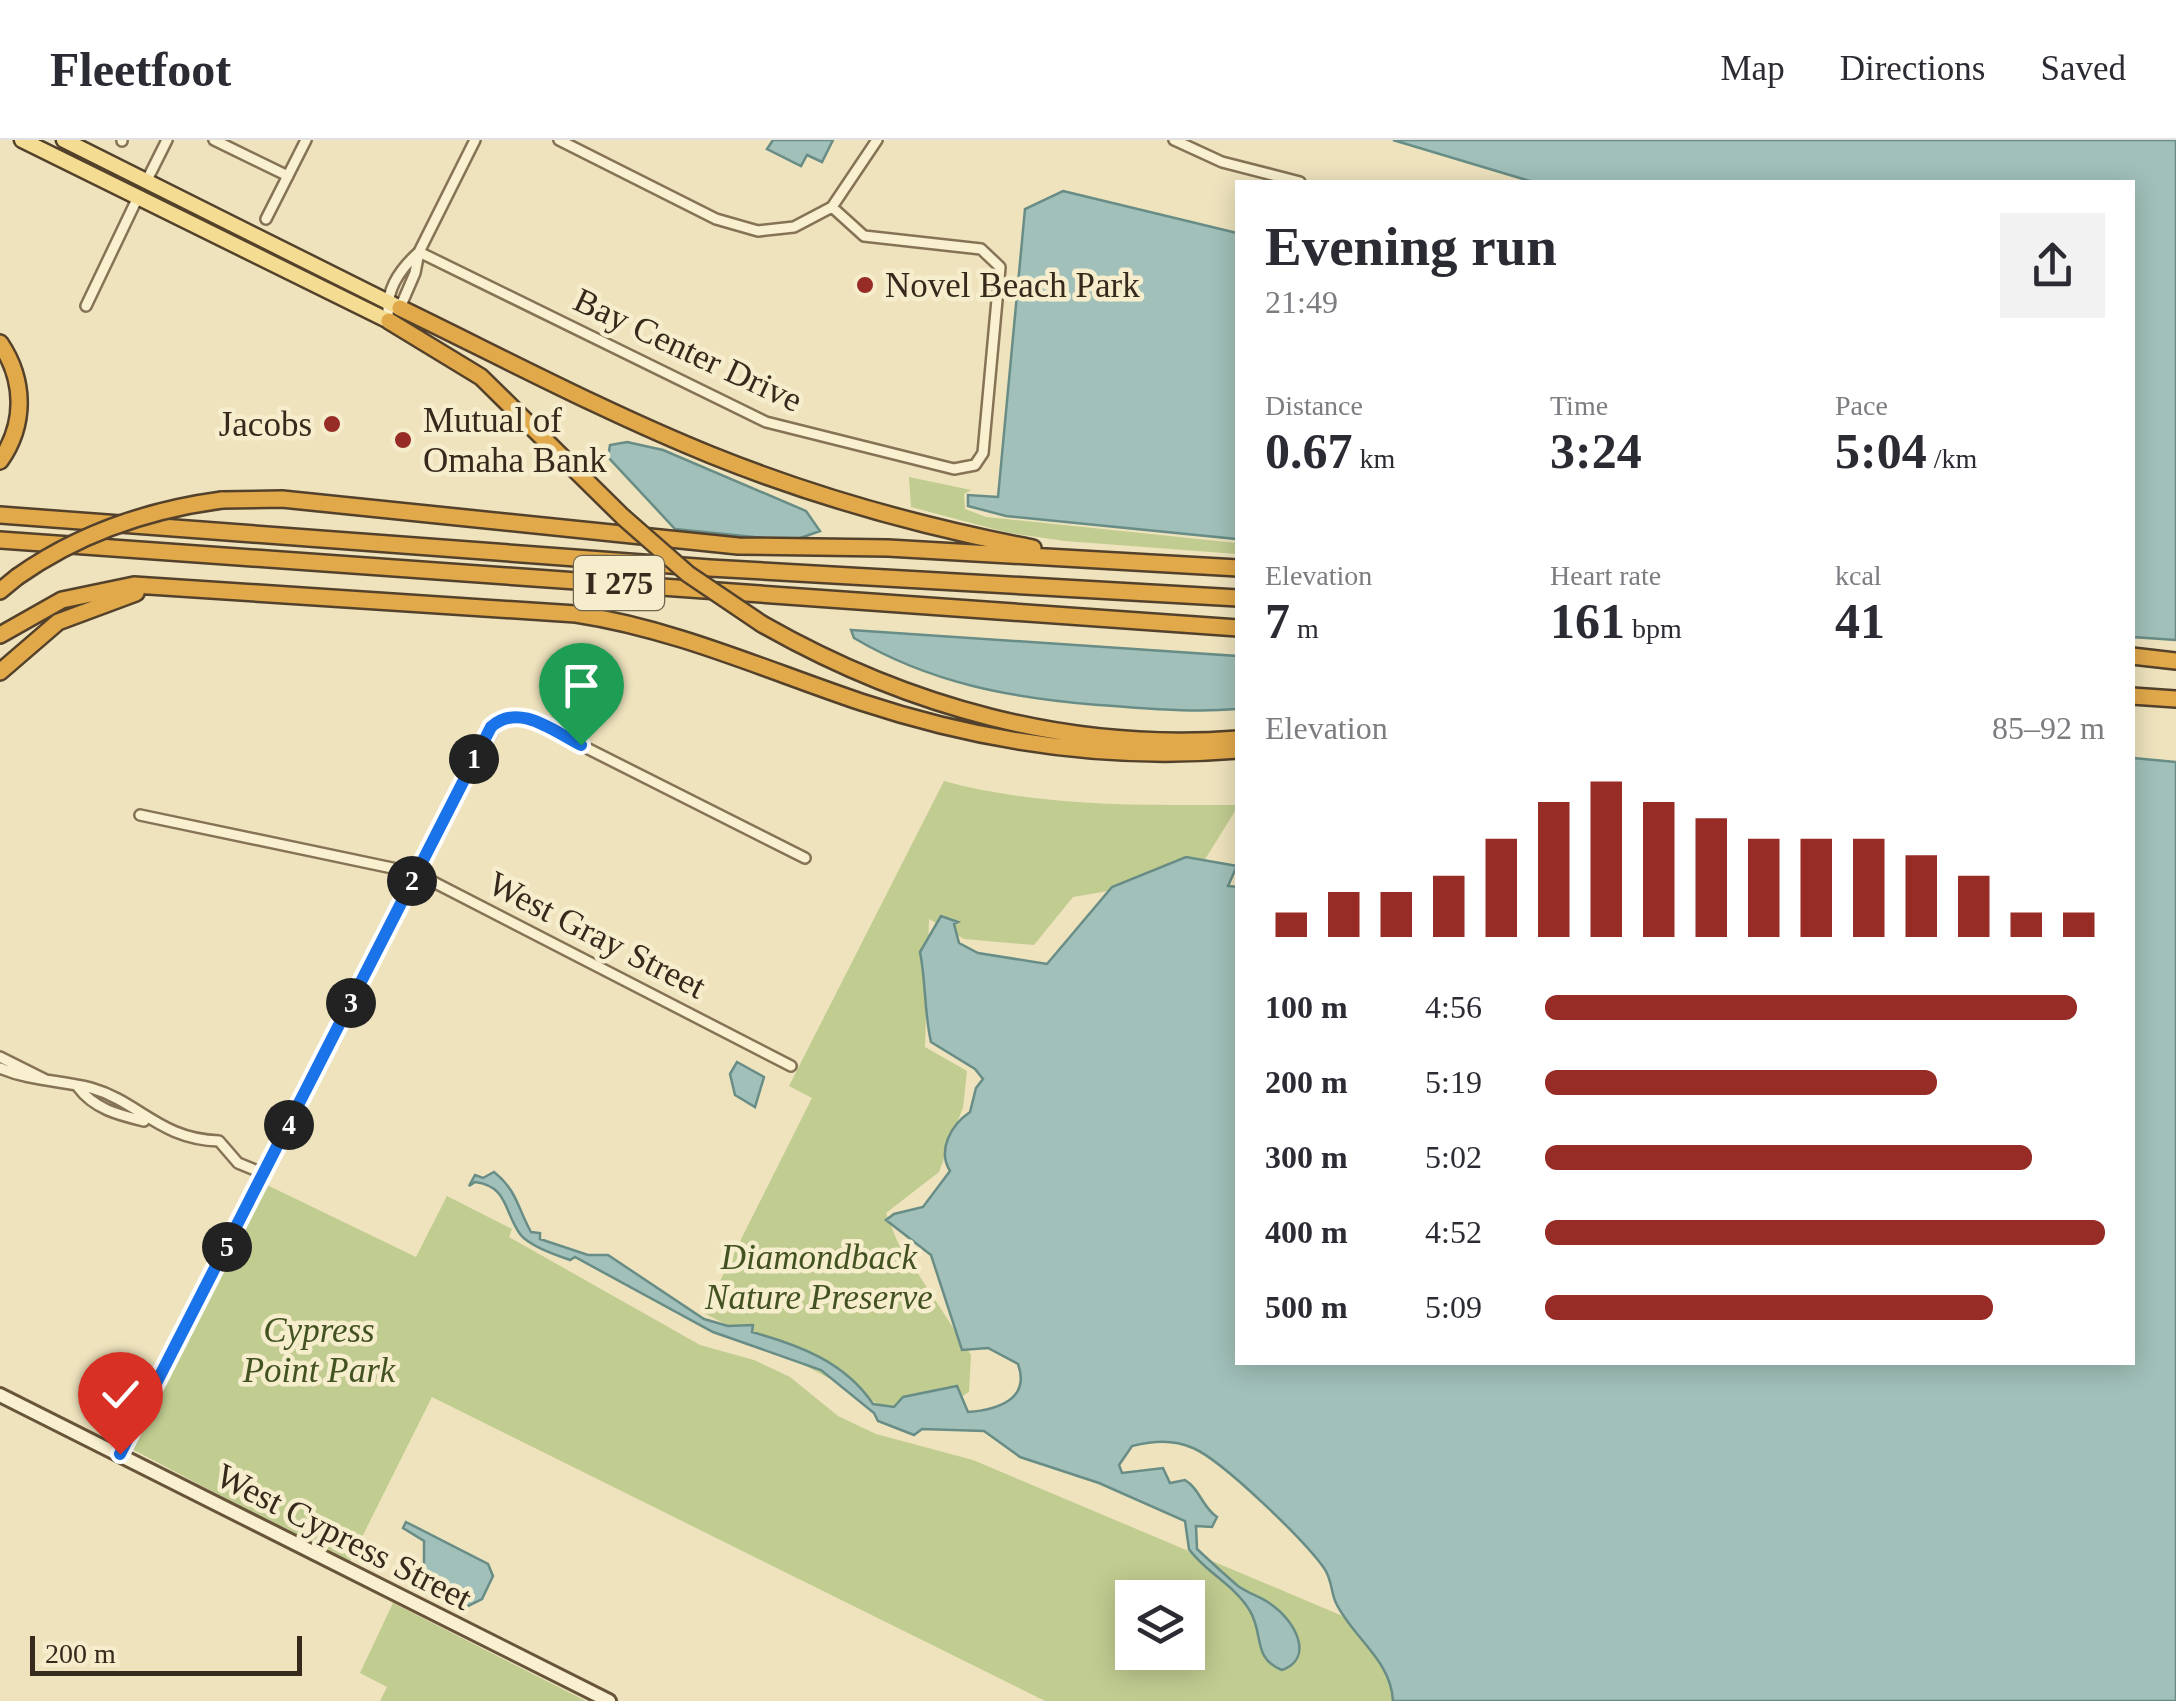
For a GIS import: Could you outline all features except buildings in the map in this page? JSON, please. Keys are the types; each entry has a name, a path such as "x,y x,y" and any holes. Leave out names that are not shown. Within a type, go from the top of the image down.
{"highway":[{"path":"392,310 481,377 688,574 762,624 890,688 994,720 1132,740 1235,740"},
{"path":"392,310 641,424 773,478 922,524 1086,558"},
{"path":"0,343 16,374 20,406 16,432 0,461"},
{"path":"0,592 67,546 120,522 222,500 282,500 738,546 1086,558 1235,568"},
{"name":"I 275","path":"0,515 728,570 1235,598"},
{"name":"I 275","path":"0,540 1235,628"},
{"path":"0,635 62,600 134,584 576,614 658,631 864,703 975,733 1108,752 1235,750"},
{"path":"0,672 58,622 111,599 162,587"},
{"path":"2135,658 2176,662"},
{"path":"2135,696 2176,699"}],"main road":[{"path":"22,140 138,197 392,310"},
{"path":"64,140 392,310"},
{"path":"138,197 147,180"}],"street":[{"path":"147,180 167,140"},
{"path":"214,140 288,176"},
{"path":"266,219 306,140"},
{"path":"392,310 475,140"},
{"path":"559,140 736,227 779,230 832,208 877,140"},
{"path":"1174,140 1222,162 1292,180"},
{"path":"86,306 138,197"},
{"name":"Bay Center Drive","path":"419,252 766,422 954,469 975,465 982,452 1000,267 981,250 864,236 832,208"},
{"path":"392,310 403,266 419,252"},
{"path":"120,1454 491,727 504,717 525,716 805,858"},
{"name":"West Gray Street","path":"140,815 416,874 791,1066"},
{"path":"0,1057 46,1080"},
{"path":"0,1068 29,1080 78,1087 86,1099 113,1113 158,1124 188,1140 218,1142 238,1162 265,1174"},
{"name":"West Cypress Street","path":"0,1394 609,1701"}],"green space":[{"path":"909,477 971,490 964,494 965,509 986,517 1235,543 1235,554 1009,533 911,507"},
{"name":"Diamondback Nature Preserve","path":"944,781 1053,800 1235,805 1235,811 1199,869 1172,880 1073,897 1034,945 964,939 929,919 925,1047 967,1071 963,1107 939,1172 886,1213 898,1243 971,1355 969,1392 939,1411 892,1411 704,1313 812,1098 789,1086"},
{"name":"Cypress Point Park","path":"267,1185 416,1257 447,1196 512,1229 509,1237 700,1345 754,1360 790,1377 838,1416 876,1434 973,1460 1345,1617 1397,1674 1401,1701 1045,1701 432,1397 349,1563 132,1449"},
{"path":"393,1603 586,1701 380,1701 387,1687 360,1673"}],"water":[{"path":"773,140 833,140 822,162 807,155 801,166 767,149"},
{"path":"1393,140 2176,140 2176,640 2135,637 2135,180 1526,180"},
{"path":"1063,191 1235,233 1235,539 1006,516 968,506 968,495 998,497 1025,209"},
{"path":"627,442 663,450 806,511 820,531 792,541 675,529 608,457 610,445"},
{"path":"851,630 1235,656 1235,709 1098,705 1003,693 912,666 854,638"},
{"path":"2135,758 2176,762 2176,1701 1393,1701 1386,1673 1343,1616 1324,1568 1282,1521 1223,1468 1193,1448 1162,1442 1132,1446 1119,1465 1122,1473 1163,1468 1170,1483 1185,1480 1190,1484 1217,1517 1212,1527 1196,1526 1197,1549 1238,1586 1268,1602 1288,1620 1298,1639 1298,1657 1282,1670 1262,1652 1254,1620 1244,1602 1189,1549 1185,1521 1099,1483 1020,1457 984,1431 922,1429 914,1435 878,1421 874,1413 821,1370 713,1332 575,1257 570,1260 536,1246 520,1234 500,1194 486,1184 475,1182 469,1186 475,1175 483,1178 494,1172 508,1186 531,1232 540,1233 540,1239 588,1255 608,1255 704,1319 728,1326 753,1325 752,1332 820,1357 849,1377 873,1404 894,1407 903,1397 957,1386 968,1412 1000,1405 1020,1386 1018,1364 988,1348 962,1350 931,1255 886,1220 894,1214 923,1207 950,1171 945,1155 948,1139 970,1112 976,1088 983,1079 975,1069 931,1042 920,952 941,916 958,922 954,924 959,943 978,953 1047,964 1112,887 1186,857 1235,866 1228,886 1235,887 1235,1365 2135,1365"},
{"path":"737,1062 764,1077 755,1107 735,1095 730,1074"},
{"path":"406,1522 488,1564 493,1576 482,1599 468,1606 424,1583 424,1541 403,1528"}],"place":[{"name":"Novel Beach Park","path":"865,285"},
{"name":"Jacobs","path":"332,424"},
{"name":"Mutual of Omaha Bank","path":"403,440"}],"route":[{"path":"120,1454 491,727 504,717 525,716 581,745"}]}
